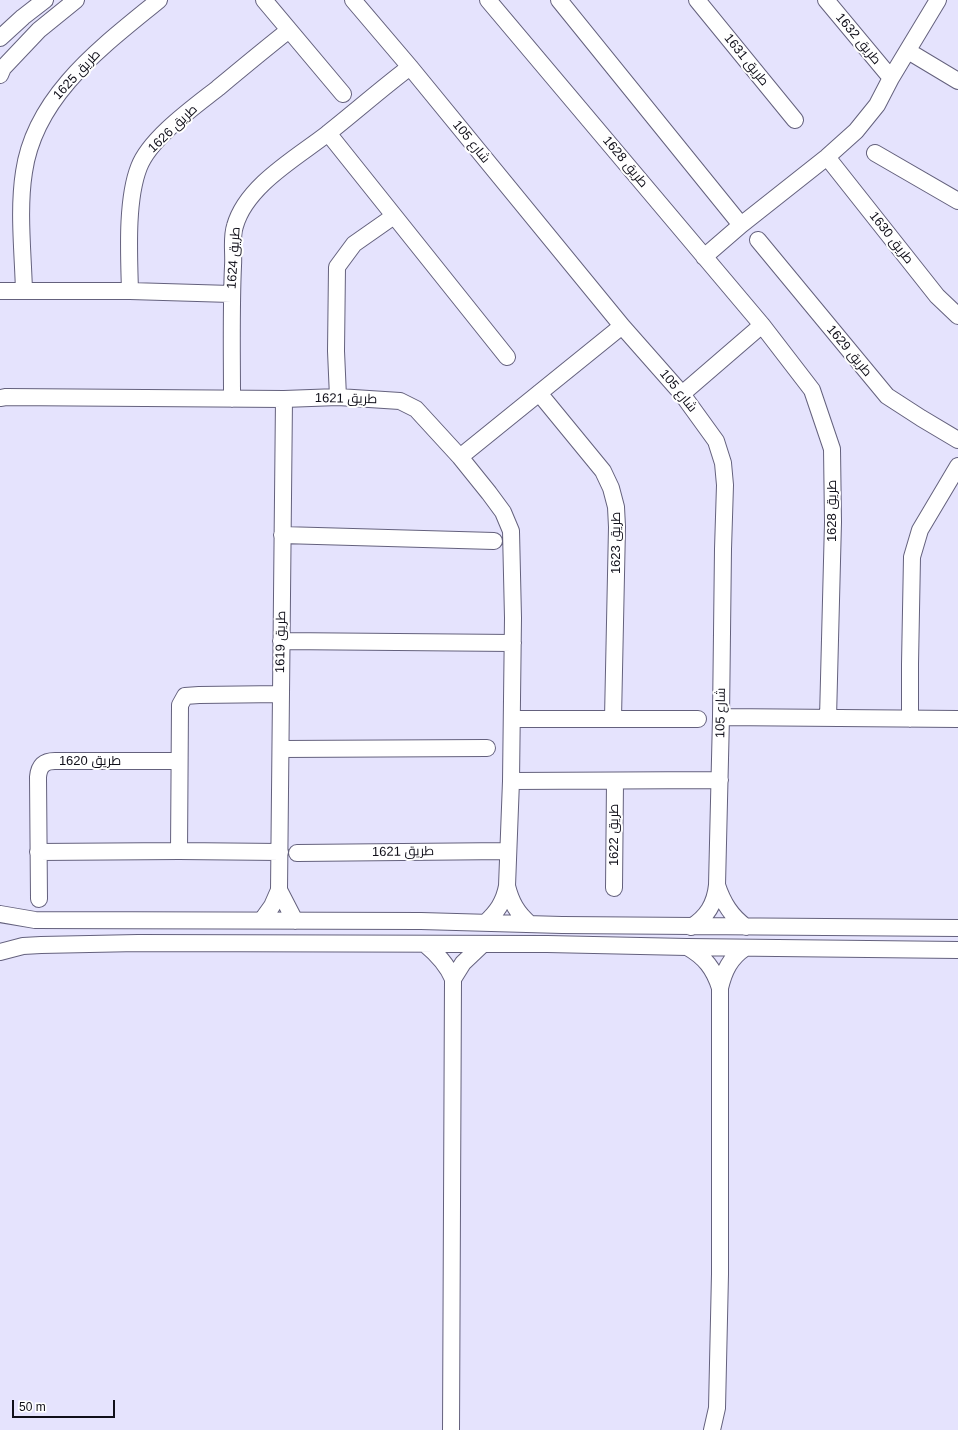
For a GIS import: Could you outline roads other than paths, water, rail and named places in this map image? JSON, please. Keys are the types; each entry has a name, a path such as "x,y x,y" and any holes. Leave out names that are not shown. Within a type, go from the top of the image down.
{"street":[{"path":"0,38 23,17 45,0"},
{"path":"0,75 3,68 39,30 76,0"},
{"name":"طريق 1625","path":"24,291 22,200 24,172 32,141 42,116 61,90 86,62 159,0"},
{"path":"264,0 343,94"},
{"name":"شارع 105","path":"353,0 410,67 622,326 682,394 716,441 723,463 725,485 722,717 717,885 716,894 710,909 705,916 691,927"},
{"name":"طريق 1628","path":"488,0 762,325 812,390 832,450 833,529 828,718"},
{"path":"559,0 741,225"},
{"name":"طريق 1631","path":"697,0 795,120"},
{"name":"طريق 1632","path":"826,0 891,78"},
{"path":"704,257 741,225 827,157 856,131 877,105 891,78 938,0"},
{"name":"طريق 1626","path":"130,291 129,248 132,195 139,167 150,147 183,116 289,30"},
{"path":"908,51 958,81"},
{"name":"طريق 1624","path":"232,399 231,294 234,228 240,213 249,199 275,173 328,133 410,67"},
{"path":"328,133 507,357"},
{"path":"875,153 958,201"},
{"name":"طريق 1630","path":"827,157 937,296 958,316"},
{"path":"338,397 336,351 337,267 354,244 394,216"},
{"name":"طريق 1629","path":"758,240 887,396 958,440"},
{"path":"0,291 130,291 231,294"},
{"path":"682,394 762,325"},
{"path":"460,457 622,326"},
{"name":"طريق 1623","path":"539,393 603,471 612,488 616,507 617,535 613,718"},
{"name":"طريق 1621","path":"2,397 232,399 338,397 400,401 416,409 460,457 503,512 512,531 512,719 507,886 505,897 500,907 493,916 484,923"},
{"name":"طريق 1619","path":"262,920 272,906 279,890 284,399"},
{"path":"910,719 912,557 920,530 958,466"},
{"path":"282,535 494,541"},
{"path":"282,641 513,643"},
{"path":"179,851 180,705 185,696 281,694"},
{"path":"722,717 958,719"},
{"path":"512,719 698,719"},
{"path":"281,749 487,748"},
{"name":"طريق 1620","path":"39,899 38,777 39,770 43,764 48,761 179,761"},
{"path":"511,781 614,782 720,780"},
{"name":"طريق 1622","path":"614,782 614,888"},
{"name":"طريق 1621","path":"297,853 508,851"},
{"path":"38,852 280,852"},
{"name":"شارع 105","path":"717,885 728,909 739,922 746,927"},
{"name":"طريق 1621","path":"507,886 514,907 521,917 530,924"},
{"path":"279,890 296,921"},
{"path":"0,914 34,920 262,920 691,927 958,928"},
{"path":"0,952 23,946 138,943 547,944 958,950"},
{"path":"424,944 441,960 449,970 453,979 451,1430"},
{"path":"453,979 466,959 483,944"},
{"path":"687,947 697,952 705,959 712,968 720,988"},
{"path":"712,1430 716,1408 720,1274 720,988 722,978 728,965 737,953 745,948"},
{"path":"716,1408 721,1430"}]}
